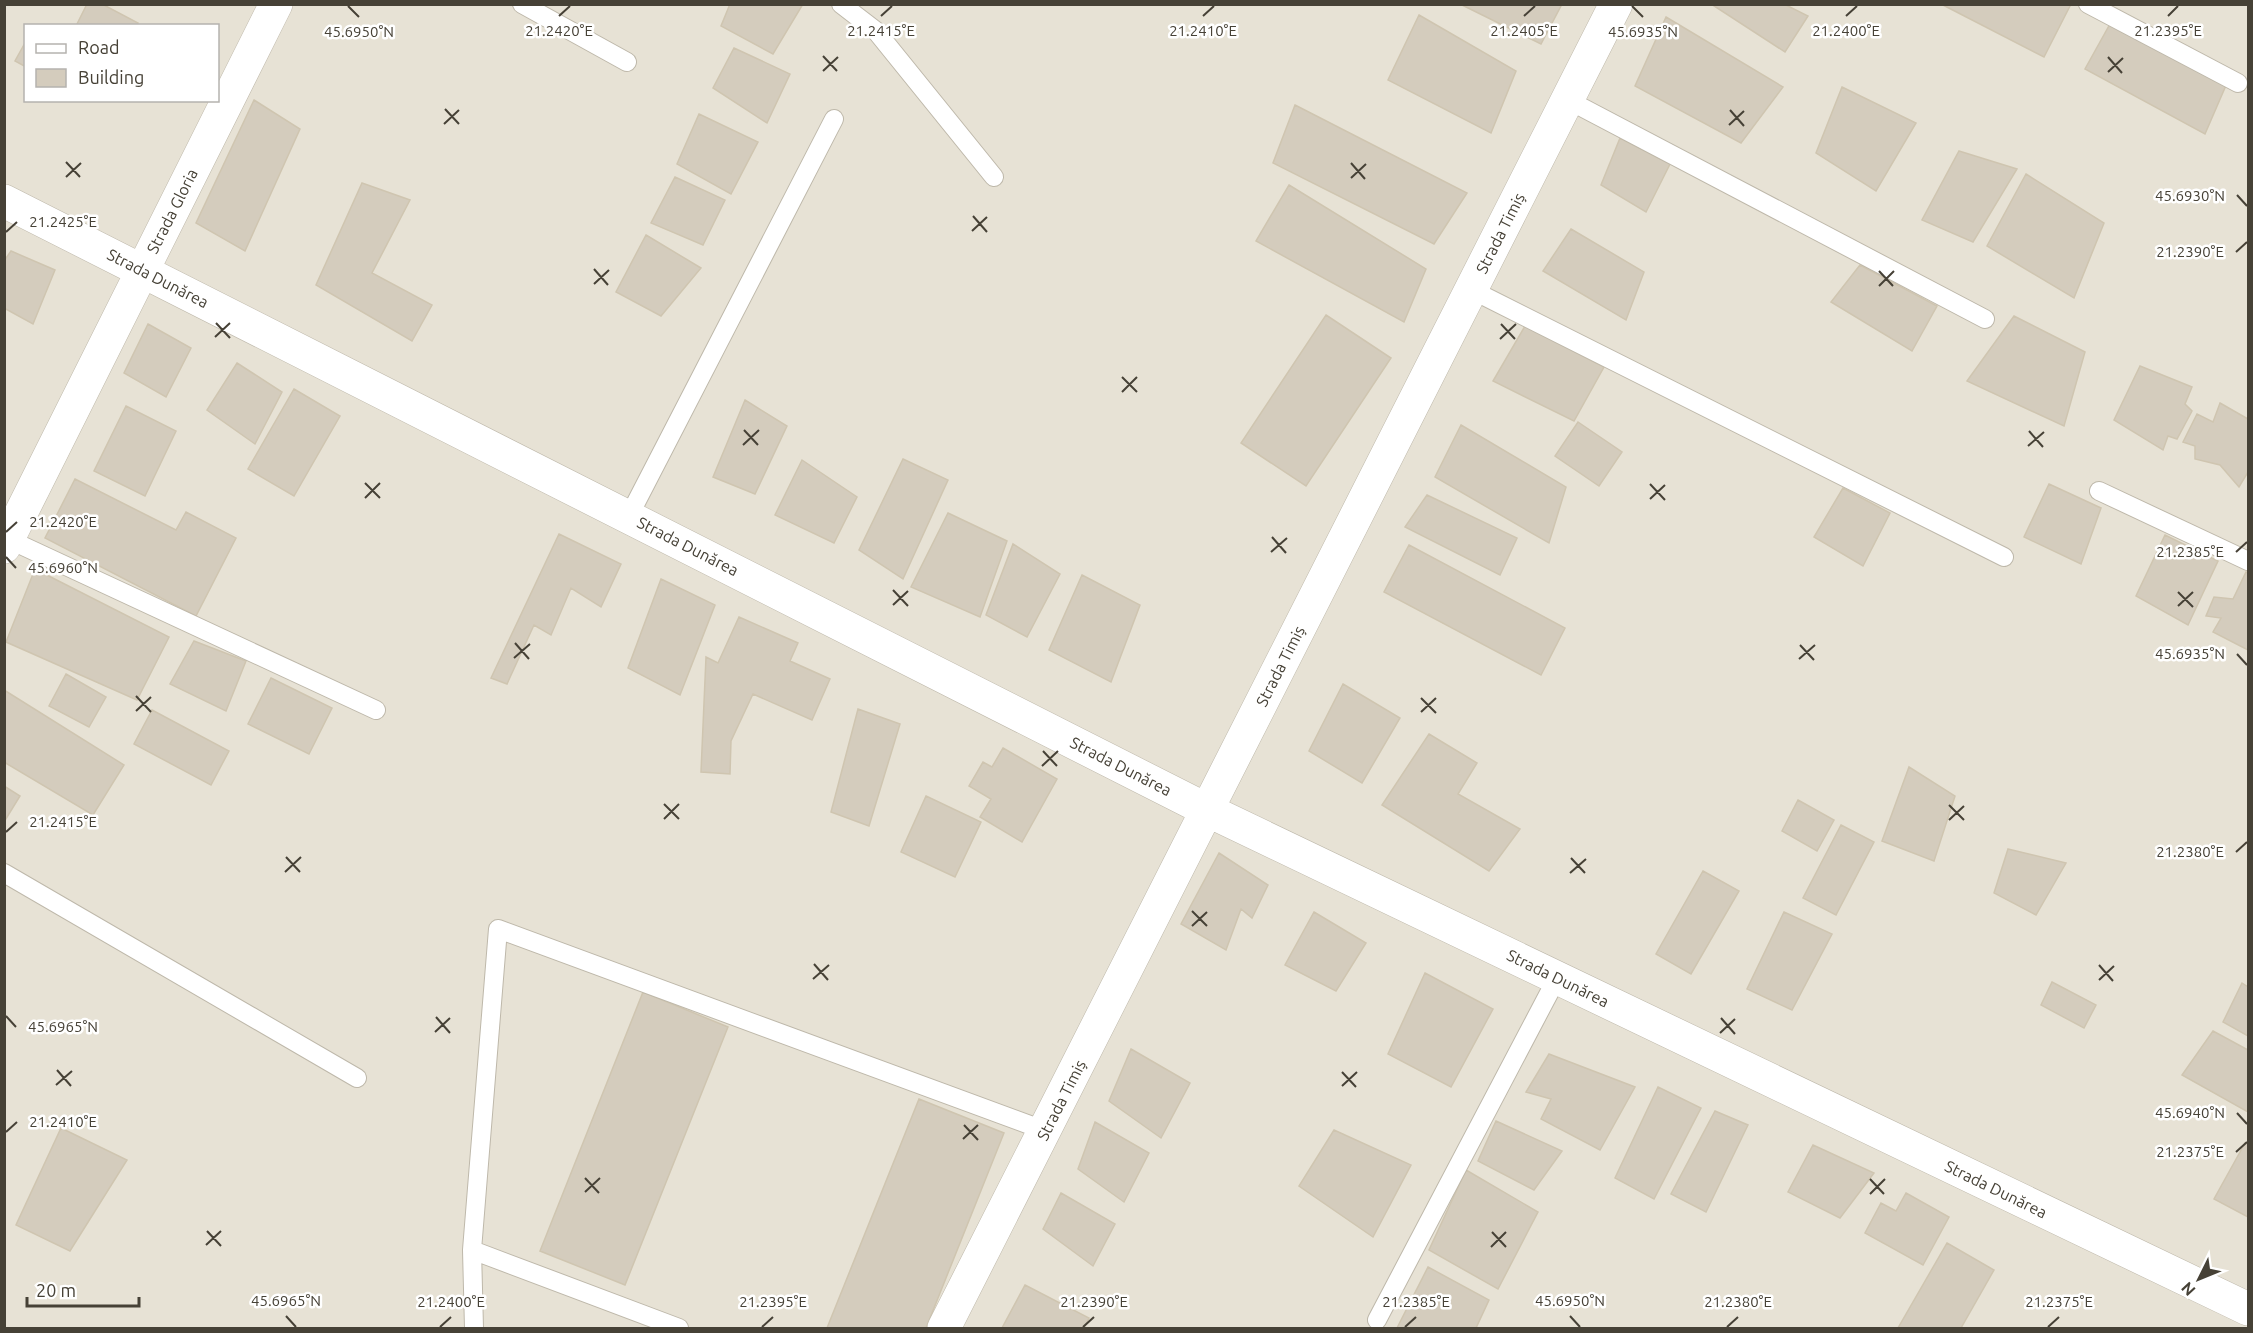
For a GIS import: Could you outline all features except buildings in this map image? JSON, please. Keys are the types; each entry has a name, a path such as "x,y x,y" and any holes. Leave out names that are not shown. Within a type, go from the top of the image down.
{"street":[{"name":"Strada Gloria","path":"6,543 276,4"},
{"name":"Strada Timiș","path":"944,1329 1568,100 1612,6"},
{"name":"Strada Dunărea","path":"4,201 1207,810 2248,1310"}],"lane":[{"path":"522,4 627,62"},
{"path":"841,4 876,31 994,177"},
{"path":"2088,4 2238,83"},
{"path":"1568,100 1984,320"},
{"path":"628,516 834,119"},
{"path":"1472,290 2004,557"},
{"path":"2099,491 2248,561"},
{"path":"6,543 376,710"},
{"path":"4,873 357,1078"},
{"path":"474,1329 472,1250 498,929 1046,1131"},
{"path":"1377,1320 1557,978"},
{"path":"472,1250 679,1329"}],"shaded area":[{"path":"5,5 2248,5 2248,1328 5,1328"}]}
